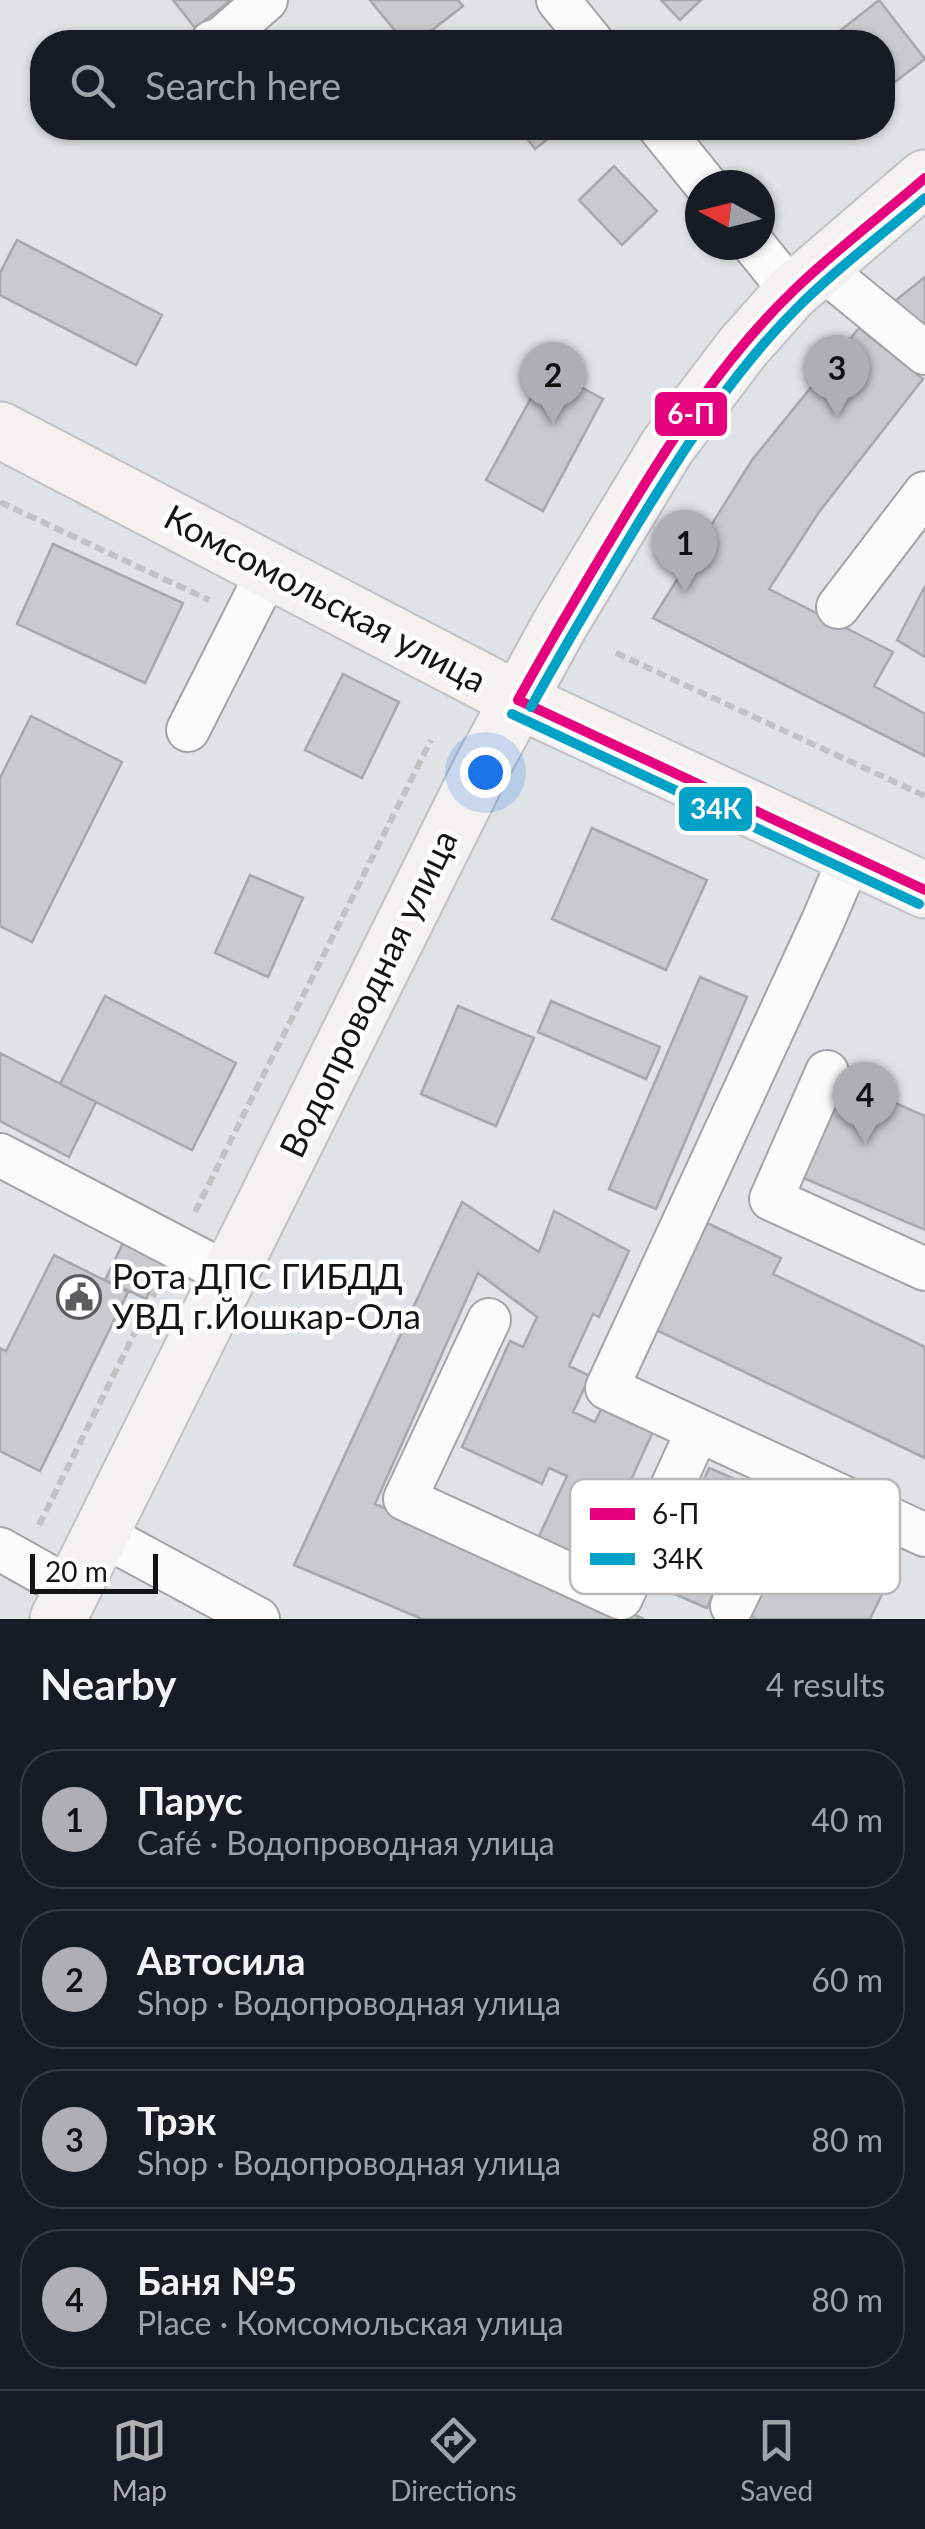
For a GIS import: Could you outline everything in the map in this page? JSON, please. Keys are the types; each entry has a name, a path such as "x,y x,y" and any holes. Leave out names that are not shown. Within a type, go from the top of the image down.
{"main road":[{"name":"Водопроводная улица","path":"66,1604 483,765 559,626 666,447 743,347 806,280 925,178"},
{"name":"Комсомольская улица","path":"0,430 518,700 925,890"}],"street":[{"path":"231,30 266,0"},
{"path":"558,0 582,30"},
{"path":"670,140 694,170"},
{"path":"775,259 925,354"},
{"path":"838,606 925,494"},
{"path":"188,730 269,570"},
{"path":"805,1479 606,1388 850,855"},
{"path":"827,1072 771,1199 925,1269"},
{"path":"0,1155 230,1275"},
{"path":"489,1320 405,1499 570,1575"},
{"path":"676,1479 698,1430"},
{"path":"794,1479 796,1475"},
{"path":"900,1523 925,1535"},
{"path":"101,1534 258,1619"},
{"path":"10,1555 66,1604"},
{"path":"732,1606 738,1594"}],"path":[{"path":"616,653 925,796"},
{"path":"10,1555 177,1247 431,740"}],"building":[{"path":"173,0 231,0 195,28"},
{"path":"370,0 458,0 463,6 432,30 394,30"},
{"path":"661,0 701,0 680,20"},
{"path":"879,0 925,59 895,82 895,30 841,30"},
{"path":"528,140 547,140 535,149"},
{"path":"614,166 657,211 622,245 579,200"},
{"path":"17,240 162,315 136,365 0,295 0,273"},
{"path":"925,277 925,330 896,300"},
{"path":"859,328 923,379 819,512 769,589 893,652 874,686 925,714 925,756 653,618 752,460"},
{"path":"547,369 603,399 543,511 486,480"},
{"path":"53,544 183,603 145,683 17,624"},
{"path":"925,586 925,657 897,640"},
{"path":"343,674 399,702 362,778 305,750"},
{"path":"31,716 122,762 32,942 0,926 0,778"},
{"path":"592,828 707,880 666,970 552,919"},
{"path":"250,875 303,898 268,977 215,953"},
{"path":"700,977 747,997 656,1209 609,1189"},
{"path":"105,996 236,1063 192,1150 60,1084"},
{"path":"551,1001 660,1047 646,1079 538,1032"},
{"path":"458,1006 534,1038 496,1126 421,1094"},
{"path":"0,1053 96,1102 69,1157 0,1121"},
{"path":"834,1076 925,1116 925,1230 792,1173"},
{"path":"462,1202 539,1252 554,1211 629,1251 599,1317 593,1314 569,1366 590,1376 573,1412 595,1422 605,1401 656,1425 631,1479 570,1479 570,1566 533,1549 567,1476 549,1468 542,1484 462,1447 510,1341 523,1347 537,1317 478,1273 375,1504 570,1587 570,1594 586,1594 644,1619 422,1619 294,1565"},
{"path":"705,1222 781,1258 773,1274 925,1347 925,1458 654,1329"},
{"path":"123,1243 164,1262 146,1299 105,1280"},
{"path":"54,1255 128,1292 40,1471 0,1451 0,1348 6,1351"},
{"path":"709,1468 735,1479 704,1479"},
{"path":"674,1594 713,1594 707,1608"},
{"path":"759,1594 882,1594 870,1619 749,1616"}],"transit line":[{"name":"6-П","path":"518,700 640,492 721,372 792,292 925,178"},
{"name":"34К","path":"531,707 650,504 731,384 803,302 925,198"},
{"name":"6-П","path":"518,700 925,890"},
{"name":"34К","path":"512,714 919,904"}],"place":[{"name":"Трэк","path":"837,417"},
{"name":"Автосила","path":"553,424"},
{"name":"Парус","path":"685,592"},
{"name":"Баня №5","path":"865,1144"},
{"name":"Рота ДПС ГИБДД УВД г.Йошкар-Ола","path":"79,1297"}]}
